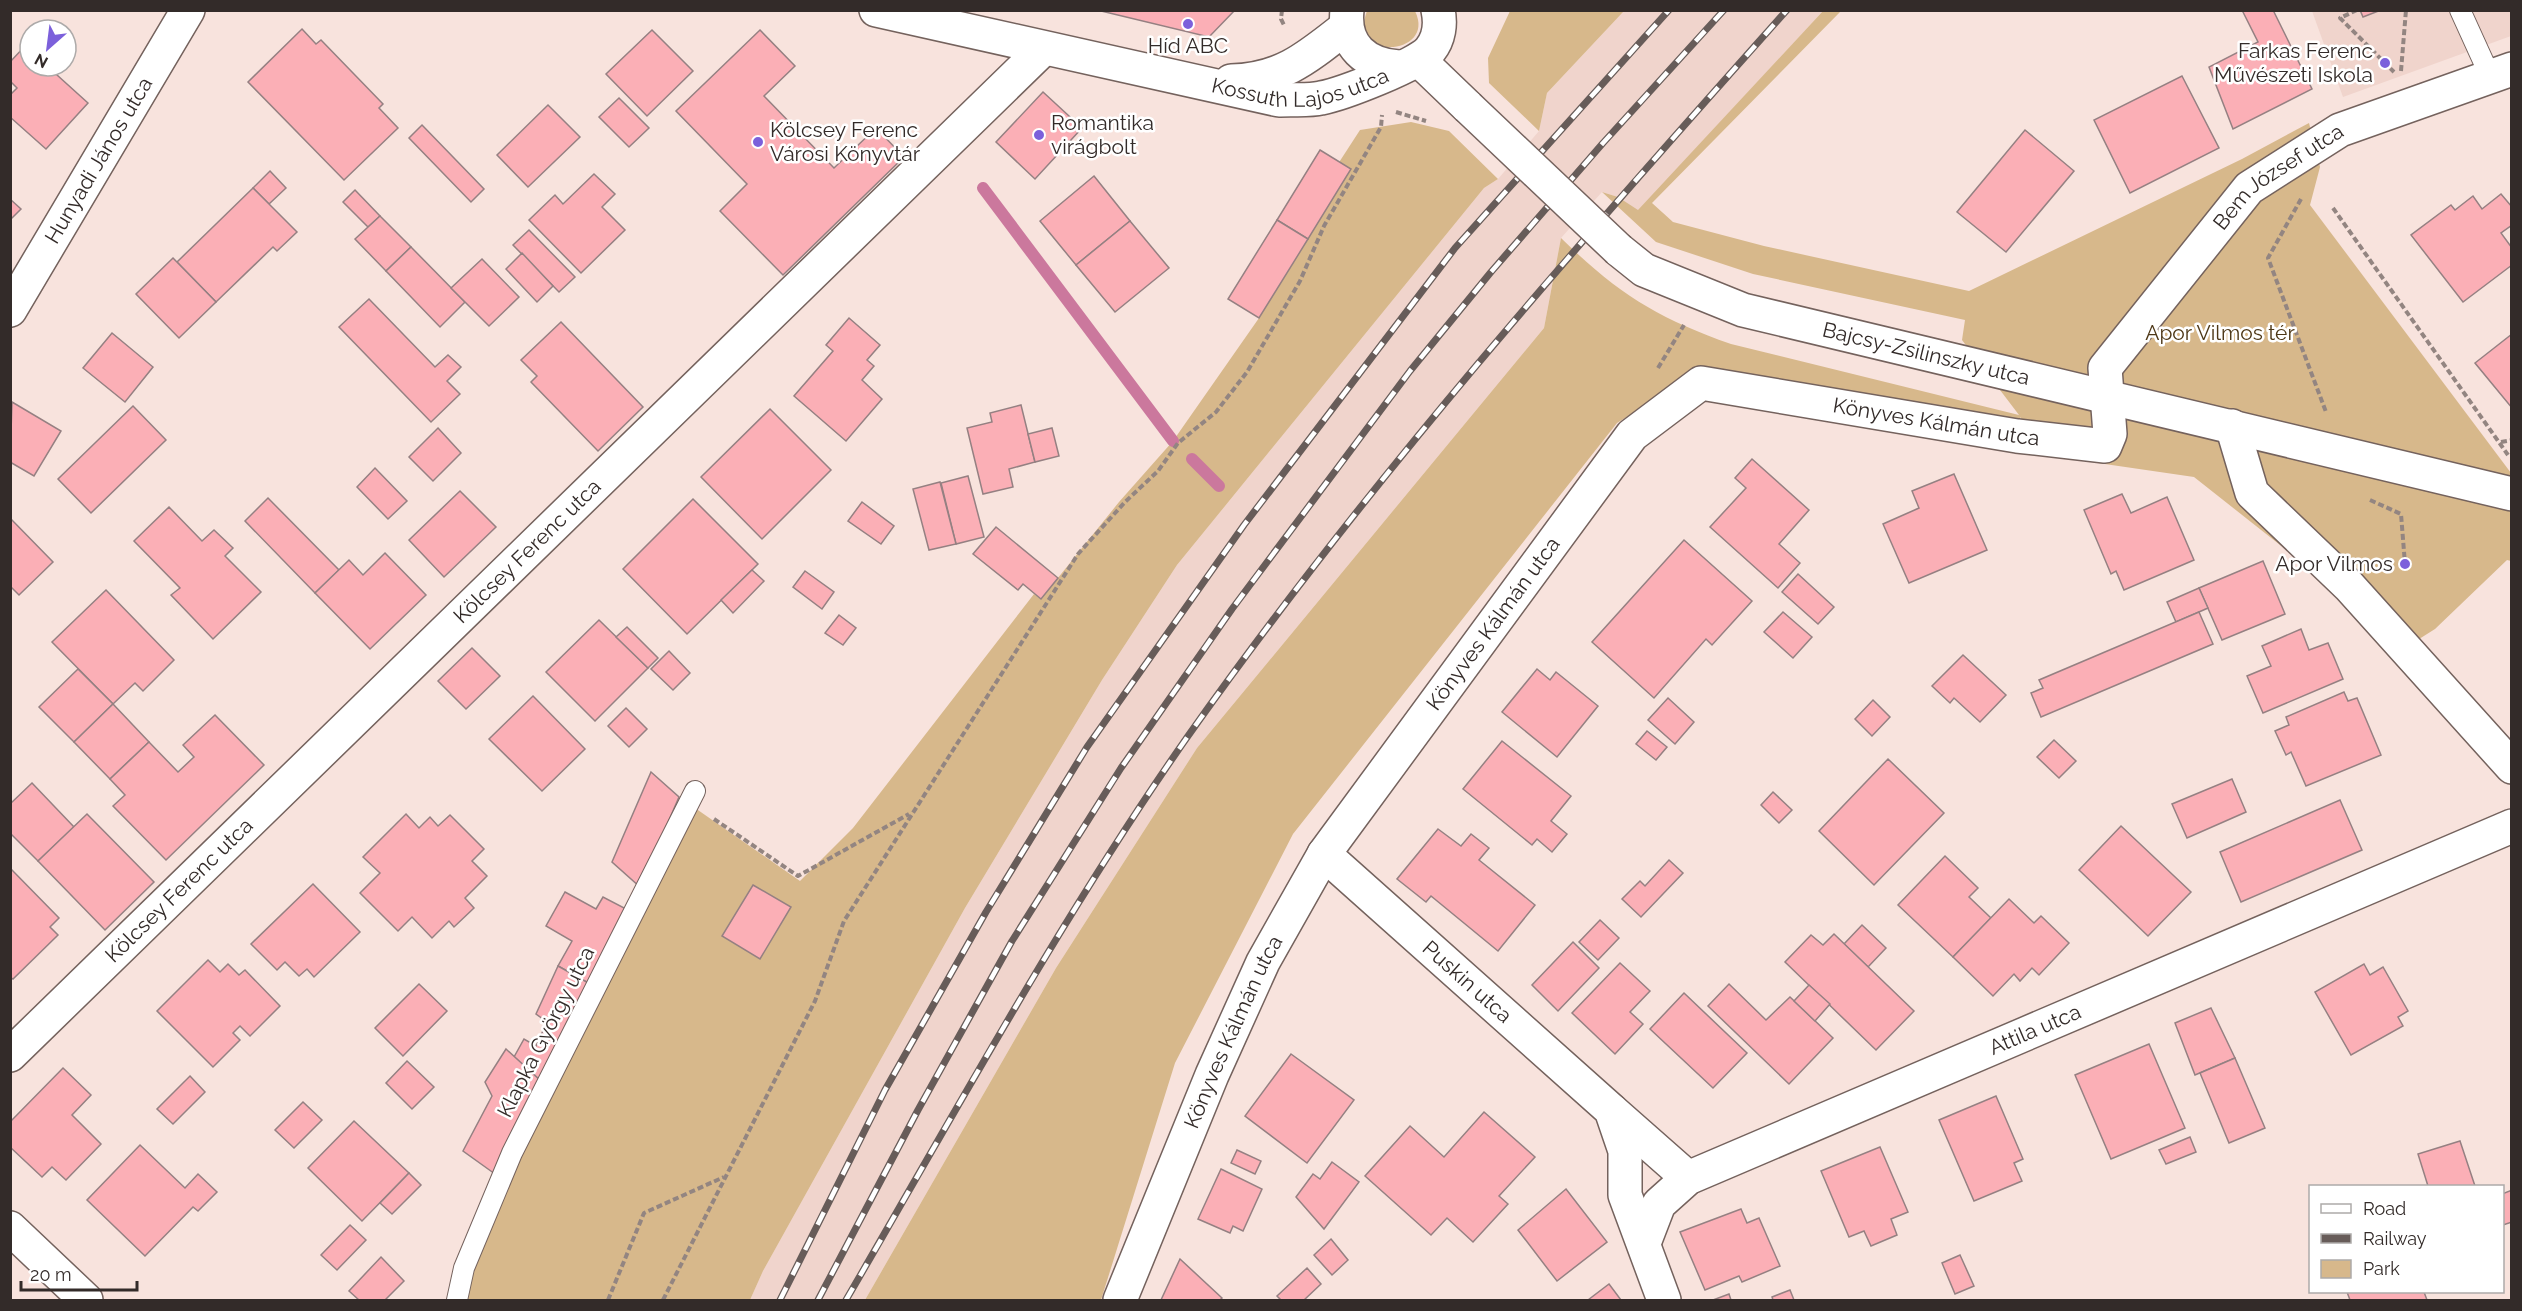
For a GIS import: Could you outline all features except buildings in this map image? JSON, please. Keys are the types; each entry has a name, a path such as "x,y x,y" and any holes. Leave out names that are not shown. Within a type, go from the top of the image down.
{"street":[{"name":"Hunyadi János utca","path":"10,310 188,10"},
{"name":"Kossuth Lajos utca","path":"876,10 1043,50 1200,81 1279,100 1319,99 1350,90 1409,64"},
{"path":"1346,19 1352,44 1364,58 1381,66 1409,64 1431,49 1438,35 1442,14"},
{"name":"Kossuth Lajos utca","path":"1200,81 1238,81 1274,75 1300,63 1346,19"},
{"name":"Kölcsey Ferenc utca","path":"10,1055 1043,50"},
{"name":"Bajcsy-Zsilinszky utca","path":"1409,64 1468,107 1619,250 1644,270 1743,310 2107,383 2232,426 2511,494"},
{"name":"Bem József utca","path":"2107,383 2250,188 2340,130 2501,72"},
{"name":"Könyves Kálmán utca","path":"1120,1300 1212,1076 1263,962 1323,854 1632,435 1701,383 2017,436 2105,446 2110,434 2107,383"},
{"path":"2232,426 2252,493 2349,586 2511,767"},
{"name":"Attila utca","path":"1644,1243 1659,1204 1688,1178 2511,826"},
{"name":"Puskin utca","path":"1323,854 1688,1178"},
{"name":"Puskin utca","path":"1611,1110 1625,1151 1625,1195 1644,1243"},
{"path":"15,1242 86,1300"},
{"path":"1644,1243 1664,1300"}],"lane":[{"path":"2460,10 2501,72"},
{"name":"Klapka György utca","path":"457,1300 464,1268 512,1153 692,796"}],"path":[{"path":"2357,10 2340,18 2400,78 2406,10"},
{"path":"663,1300 815,1001 844,921 1078,554 1125,502 1158,471 1178,443 1216,412 1247,372 1300,281 1324,226 1381,126 1382,108"},
{"path":"1392,111 1431,122"},
{"path":"2303,197 2268,258 2328,420"},
{"path":"2333,208 2500,442 2511,461"},
{"path":"1658,368 1687,320"},
{"path":"2500,442 2511,440"},
{"path":"2360,496 2401,514 2405,564"},
{"path":"692,796 798,876 912,812"},
{"path":"608,1300 644,1213 725,1176"}],"shaded area":[{"path":"1624,11 1823,11 1638,211 1618,197 1602,192 1561,238 1544,328 1197,748 1056,968 865,1300 750,1300 763,1271 965,908 1102,680 1177,565 1484,188 1498,179 1539,131 1547,93"},
{"name":"Farkas Ferenc Művészeti Iskola","path":"2312,11 2511,11 2511,36 2343,97"}],"green space":[{"path":"1367,11 1415,11 1418,26 1414,37 1404,44 1392,47 1379,45 1369,39 1364,27"},
{"path":"1510,11 1624,11 1547,93 1539,131 1489,83 1488,58"},
{"name":"Apor Vilmos tér","path":"1823,11 1841,11 1652,203 1673,222 1764,246 1969,291 2242,159 2309,123 2320,167 2310,205 2511,473 2511,561 2507,560 2435,629 2408,646 2194,477 2043,455 2020,417 2020,421 1697,373 1617,423 1293,834 1175,1063 1101,1300 865,1300 1056,968 1197,748 1544,328 1561,238 1601,274 1639,302 1659,314 1705,334 1731,344 2019,415 1962,340 1965,320 1753,274 1656,242 1602,192 1618,197 1638,210"},
{"path":"1411,122 1449,131 1498,179 1484,188 1177,565 1102,680 965,908 763,1271 750,1300 465,1300 471,1268 520,1156 695,808 800,881 853,828 1034,594 1041,599 1119,502 1173,441 1259,318 1308,239 1336,167 1360,130"}],"waterway":[{"path":"983,188 1173,441"},
{"path":"1192,459 1219,486"}],"railway":[{"path":"780,1300 885,1090 986,912 1087,747 1244,525 1455,248 1669,10"},
{"path":"818,1300 918,1110 1012,941 1121,768 1232,609 1410,371 1491,272 1603,143 1724,10"},
{"path":"846,1300 1011,1015 1097,873 1188,736 1257,641 1402,455 1477,365 1553,275 1787,10"}],"place":[{"name":"Híd ABC","path":"1188,24"},
{"name":"Farkas Ferenc Művészeti Iskola","path":"2385,63"},
{"name":"Romantika virágbolt","path":"1039,135"},
{"name":"Kölcsey Ferenc Városi Könyvtár","path":"758,142"},
{"name":"Apor Vilmos","path":"2405,564"}]}
